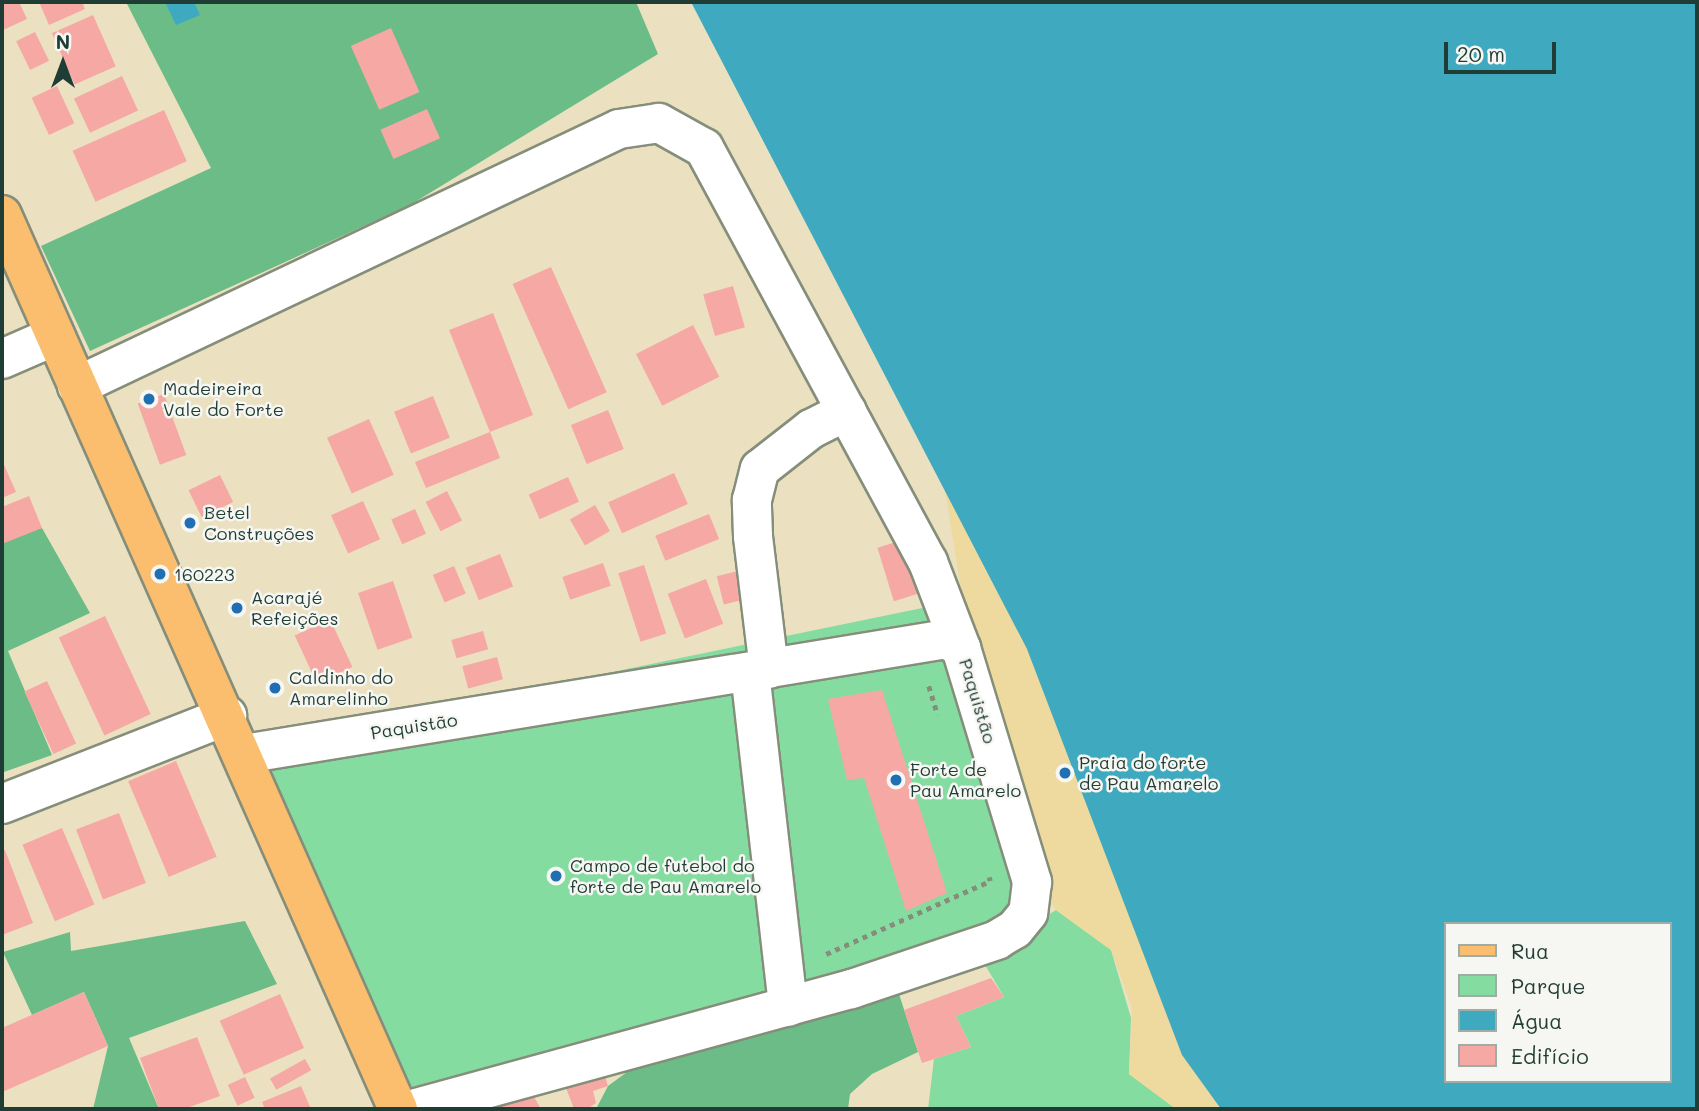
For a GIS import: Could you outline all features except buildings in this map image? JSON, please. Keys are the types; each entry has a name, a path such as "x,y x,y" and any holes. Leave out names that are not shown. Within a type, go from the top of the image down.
{"main road":[{"path":"2,215 244,754 398,1109"}],"street":[{"path":"78,386 619,129 659,123 705,148 928,562 961,648"},
{"path":"2,359 55,337"},
{"path":"788,989 760,671 752,500 760,469 811,429 847,411"},
{"name":"Paquistão","path":"244,754 947,639 961,648 1032,882 1028,913 997,940 788,989 413,1109"},
{"path":"2,804 227,716"}],"path":[{"path":"929,686 941,725"},
{"path":"788,989 990,881 986,868"}],"green space":[{"path":"126,2 636,2 658,54 410,205 90,351 41,246 211,168"},
{"path":"42,528 90,613 8,651 52,755 4,772 2,540"},
{"path":"932,606 1035,908 873,973 404,1090 259,745"},
{"path":"1056,910 1111,950 1131,1018 1129,1074 1176,1109 928,1109 934,1059 971,1047 956,1016 1004,997 981,958"},
{"path":"245,921 277,984 129,1038 159,1109 93,1109 108,1046 84,992 32,1015 3,952 70,932 71,951"},
{"path":"895,982 918,1052 872,1074 850,1094 848,1109 596,1109 608,1086 650,1055"}],"sand":[{"name":"Praia do forte de Pau Amarelo","path":"945,490 1031,573 1241,1109 1176,1109 1129,1074 1132,1008 1111,950 1056,910 1044,893 971,652"}],"water":[{"path":"165,2 194,2 200,15 176,25"},
{"path":"691,2 1697,2 1697,1109 1221,1109 1182,1055 1027,649"}],"place":[{"name":"Madeireira Vale do Forte","path":"149,399"},
{"name":"Betel Construções","path":"190,523"},
{"name":"160223","path":"160,574"},
{"name":"Acarajé Refeições","path":"237,608"},
{"name":"Caldinho do Amarelinho","path":"275,688"},
{"name":"Praia do forte de Pau Amarelo","path":"1065,773"},
{"name":"Forte de Pau Amarelo","path":"896,780"},
{"name":"Campo de futebol do forte de Pau Amarelo","path":"556,876"}]}
